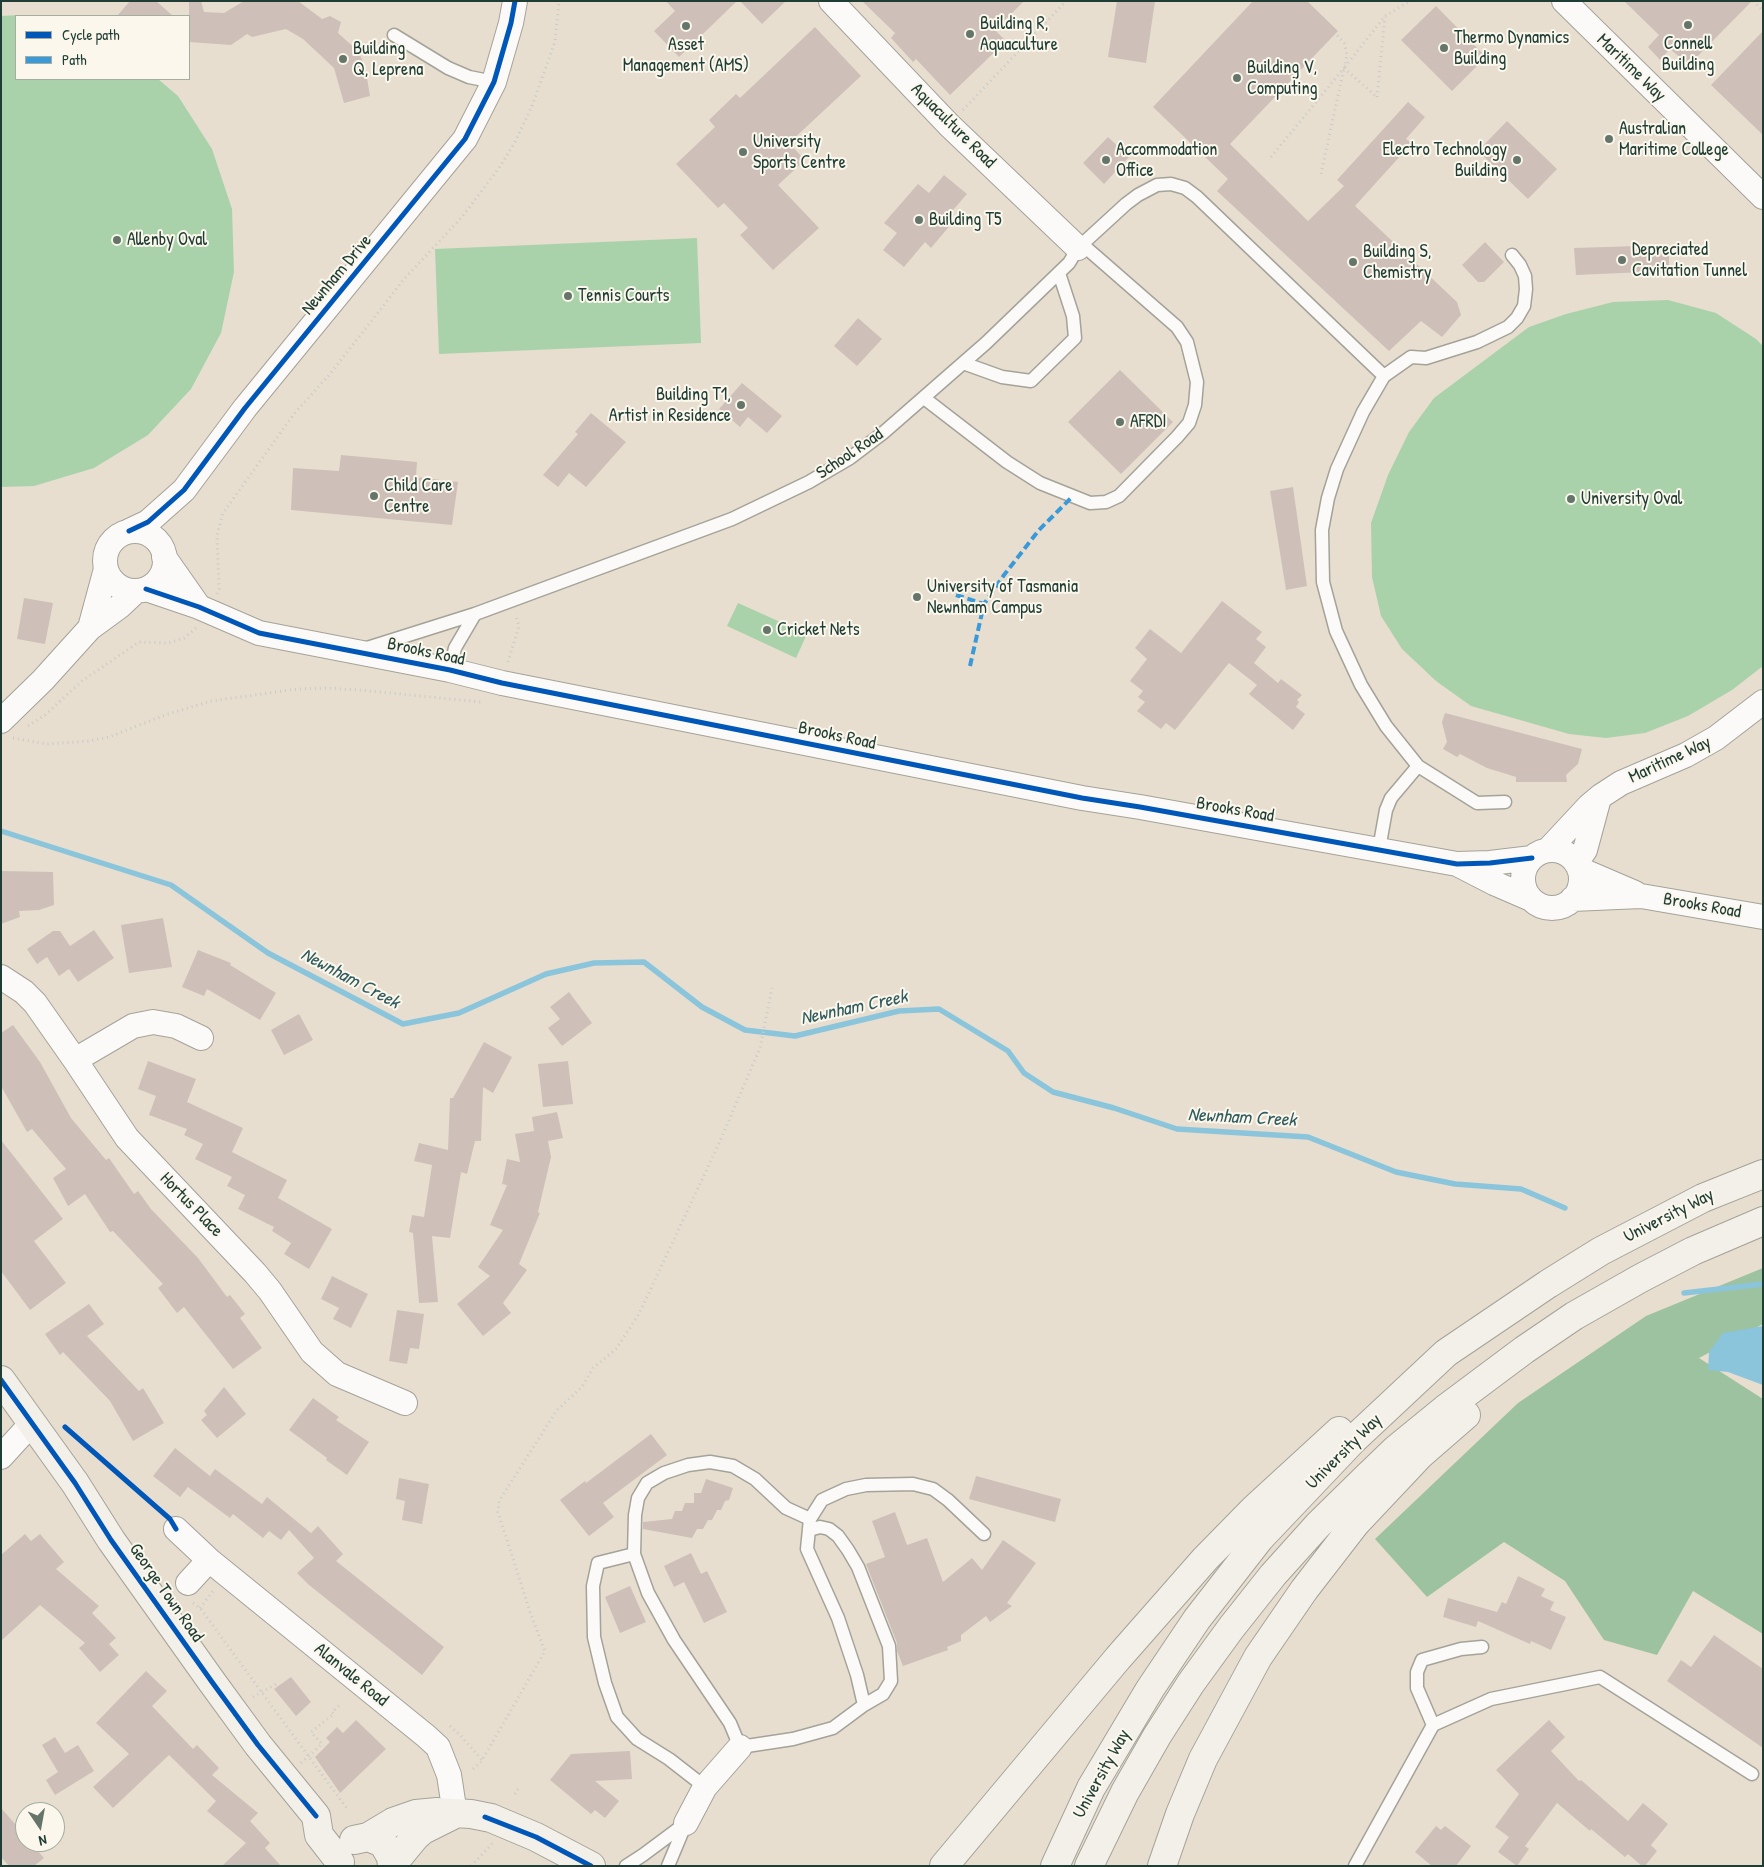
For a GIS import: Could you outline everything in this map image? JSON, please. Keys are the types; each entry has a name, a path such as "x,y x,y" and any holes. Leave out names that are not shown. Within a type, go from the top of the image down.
{"main road":[{"path":"1702,1198 1763,1164"},
{"name":"University Way","path":"1055,1866 1091,1788 1150,1689 1197,1619 1267,1531 1353,1440 1446,1354 1528,1298 1601,1251 1702,1198 1763,1174"},
{"name":"University Way","path":"1089,1866 1126,1792 1157,1736 1191,1683 1231,1628 1273,1575 1318,1525 1396,1449 1444,1409 1574,1316 1640,1278 1693,1251 1763,1221"},
{"path":"1162,1866 1180,1814 1203,1759 1258,1657 1304,1590 1355,1524 1420,1455 1520,1368 1640,1278"},
{"path":"944,1866 1118,1658 1205,1558 1254,1509 1351,1420 1389,1390 1446,1354"},
{"name":"George Town Road","path":"1,1380 75,1483 111,1540 212,1682 258,1744 316,1816 319,1835 340,1864"},
{"path":"340,1864 341,1854 345,1847 363,1837 416,1814 437,1812 471,1814 491,1818 536,1837 591,1866"},
{"path":"392,1865 424,1830 455,1814"},
{"name":"George Town Road","path":"316,1816 363,1837 383,1843 388,1849 392,1865"}],"street":[{"name":"Newnham Drive","path":"129,531 148,522 184,490 245,408 465,139 494,82 511,23 515,1"},
{"name":"Aquaculture Road","path":"831,1 949,125 1080,247"},
{"name":"Maritime Way","path":"1564,1 1763,197"},
{"name":"Newnham Drive","path":"163,552 184,490"},
{"path":"141,590 126,590 117,585 110,578 104,560 109,545 120,535 129,531 149,534 156,540 205,609"},
{"path":"9,733 43,680 90,628 141,590 155,583 161,575 164,566 163,552"},
{"path":"90,628 106,569"},
{"name":"Brooks Road","path":"141,590 205,609 259,633 1082,798 1457,864 1490,863 1540,854"},
{"name":"Maritime Way","path":"1540,854 1594,802 1620,783 1686,756 1716,738 1763,702"},
{"path":"1578,866 1566,854 1557,850 1540,854 1527,865 1524,873 1526,891 1531,899 1547,907 1565,904 1578,892 1581,883 1578,866 1585,850 1594,802"},
{"name":"Brooks Road","path":"1457,864 1494,884 1531,899"},
{"name":"Brooks Road","path":"1578,866 1641,896"},
{"name":"Brooks Road","path":"1572,899 1641,896 1763,917"},
{"name":"Hortus Place","path":"1,977 24,992 75,1060 127,1138 256,1273 312,1352 324,1365 337,1374 405,1403"},
{"path":"75,1060 133,1026 153,1022 176,1026 201,1038"},
{"path":"1,1457 32,1423"},
{"name":"Alanvale Road","path":"176,1529 209,1560 438,1747 449,1775 455,1814"},
{"path":"190,1593 209,1560"},
{"path":"686,1823 705,1787 740,1747"}],"lane":[{"path":"394,35 448,68 469,77 494,82"},
{"name":"School Road","path":"354,652 475,614 732,519 809,482 850,458 883,433 986,343 1069,263 1080,247 1126,204 1157,185 1171,184 1185,188 1197,197 1384,376"},
{"path":"924,398 1007,462 1040,483 1090,503 1106,502 1118,496 1177,437 1189,422 1195,405 1197,382 1187,342 1177,327 1080,247"},
{"path":"1505,802 1477,803 1418,766 1386,726 1361,685 1336,631 1323,582 1322,530 1336,469 1359,420 1384,376 1411,357 1426,358 1477,342 1508,327 1517,318 1524,306 1525,276 1512,254"},
{"path":"963,363 1002,378 1031,381 1075,338 1073,316 1058,272"},
{"path":"450,670 456,648 475,614"},
{"path":"1379,849 1386,810 1391,798 1418,766"},
{"path":"710,1462 733,1466 755,1479 786,1508 809,1524 829,1530 838,1536 858,1567 889,1646 891,1680 883,1694 833,1728 793,1739 740,1747 730,1723 674,1640 648,1593 634,1554 635,1515 638,1498 647,1483 664,1473 688,1465 710,1462"},
{"path":"864,1706 857,1675 838,1618 807,1549 809,1524 822,1500 846,1489 866,1484 913,1484 933,1490 948,1500 984,1534"},
{"path":"634,1554 598,1563 593,1586 594,1637 605,1684 617,1717 637,1739 669,1759 705,1787"},
{"path":"1433,1725 1417,1688 1417,1672 1422,1660 1461,1648 1482,1647"},
{"path":"1355,1866 1433,1725 1490,1699 1600,1678 1752,1774"},
{"path":"626,1866 644,1855 686,1823"},
{"path":"668,1866 686,1823"}],"path":[{"path":"25,729 46,715 82,681 139,642 168,643 184,638 193,632 205,609 219,589 217,536 223,513 294,414 336,367 405,278 462,216 499,168 514,144 535,99 555,42 559,1"},
{"path":"949,125 1066,1"},
{"path":"1271,157 1385,16 1410,1"},
{"path":"1753,1 1763,11"},
{"path":"1344,68 1377,97 1385,16"},
{"path":"1321,174 1347,56 1344,43 1336,34"},
{"path":"9,733 47,744 88,741 109,737 180,710 211,702 298,689 359,690 497,703 519,626 510,601"},
{"path":"473,1769 481,1762 546,1651 530,1612 498,1512 499,1501 557,1410 582,1387 593,1368 616,1349 640,1314 760,1048 772,988"},
{"path":"200,1608 213,1591"},
{"path":"190,1593 348,1810"},
{"path":"253,1697 278,1683"},
{"path":"301,1763 322,1744 311,1732 334,1714 332,1712 341,1704"},
{"path":"515,1794 518,1789"},
{"path":"471,1866 494,1841"}],"green space":[{"name":"Allenby Oval","path":"15,15 15,80 159,80 178,96 212,149 232,209 234,272 221,333 191,389 148,435 94,468 34,486 1,487 1,16"},
{"name":"Tennis Courts","path":"697,238 701,343 439,354 435,249"},
{"name":"University Oval","path":"1668,300 1716,313 1756,339 1763,346 1763,666 1732,690 1688,716 1645,733 1606,738 1569,734 1471,706 1436,681 1402,649 1381,616 1372,577 1371,523 1388,475 1409,432 1434,398 1529,327 1566,314 1613,302"},
{"name":"Cricket Nets","path":"738,603 807,634 796,658 727,626"},
{"path":"1763,1268 1763,1324 1699,1358 1763,1399 1763,1634 1693,1591 1657,1655 1604,1640 1565,1581 1504,1542 1427,1597 1375,1539 1518,1403 1646,1316"}],"water":[{"path":"1763,1326 1763,1385 1728,1372 1708,1370 1709,1352 1723,1333"}],"building":[{"path":"130,1 156,1 172,15 118,15"},
{"name":"Building Q, Leprena","path":"189,1 201,1 204,12 224,13 244,1 298,1 322,19 330,16 341,22 338,33 358,51 365,66 370,96 344,103 334,68 303,39 286,29 252,37 247,34 231,45 190,42"},
{"name":"Asset Management (AMS)","path":"666,1 737,1 679,57 654,31 675,11"},
{"name":"Asset Management (AMS)","path":"740,1 786,1 762,24"},
{"path":"862,1 1024,1 995,30 1006,41 950,95 916,59 913,62 891,38 895,33"},
{"path":"1117,1 1155,1 1146,63 1108,57"},
{"path":"1253,1 1307,1 1338,31 1230,144 1308,221 1344,186 1337,180 1408,102 1425,117 1406,139 1412,143 1355,206 1457,302 1461,315 1442,337 1421,321 1389,351 1217,191 1228,179 1153,107"},
{"name":"Connell Building","path":"1624,1 1752,1 1689,65 1670,49 1660,60 1648,47 1659,35"},
{"name":"Thermo Dynamics Building","path":"1436,6 1486,57 1452,91 1401,40"},
{"name":"University Sports Centre","path":"815,27 861,76 789,143 805,160 778,185 819,228 773,270 740,235 748,228 724,203 718,208 676,164 715,127 709,120 736,94 740,98"},
{"path":"1763,31 1763,135 1711,85"},
{"name":"Electro Technology Building","path":"1507,121 1557,169 1528,199 1478,151"},
{"name":"Accommodation Office","path":"1108,137 1129,157 1104,184 1083,163"},
{"name":"Building T5","path":"944,175 967,194 947,217 953,222 931,248 925,242 904,267 883,250 897,233 884,223 918,184 929,193"},
{"path":"1485,242 1504,262 1484,282 1478,282 1462,265"},
{"name":"Depreciated Cavitation Tunnel","path":"1669,245 1669,271 1576,275 1574,248"},
{"path":"858,318 882,339 857,366 834,346"},
{"name":"AFRDI","path":"1120,370 1173,422 1121,474 1068,422"},
{"name":"Building T1, Artist in Residence","path":"742,383 782,416 767,433 748,417 740,427 719,409"},
{"path":"591,413 626,442 586,487 569,473 558,487 543,475 578,434 575,432"},
{"name":"Child Care Centre","path":"341,455 417,462 416,477 458,482 452,525 291,510 293,468 339,471"},
{"path":"1293,487 1307,586 1286,590 1270,491"},
{"path":"24,598 53,603 45,644 17,639"},
{"path":"1222,601 1262,632 1256,639 1266,647 1254,663 1278,683 1281,679 1302,695 1297,700 1299,702 1296,707 1305,714 1293,730 1249,694 1257,685 1229,663 1175,730 1166,723 1161,729 1137,711 1145,702 1138,697 1143,691 1130,681 1147,659 1135,648 1150,629 1181,653"},
{"path":"1445,713 1582,749 1578,764 1566,775 1567,782 1516,782 1516,777 1487,768 1460,754 1457,757 1443,749 1447,742 1442,722"},
{"path":"1,871 53,872 54,905 39,910 19,911 20,917 1,924"},
{"path":"163,918 172,967 129,973 121,925"},
{"path":"94,930 114,958 78,982 69,969 59,976 47,957 37,964 27,949 53,931 60,931 70,946"},
{"path":"198,950 231,963 230,965 276,993 260,1020 207,989 204,996 182,987"},
{"path":"569,992 592,1023 562,1046 548,1028 560,1019 550,1007"},
{"path":"299,1014 313,1040 284,1055 271,1030"},
{"path":"13,1025 40,1062 71,1118 106,1160 109,1158 134,1194 138,1191 151,1209 198,1258 227,1297 230,1295 245,1314 240,1318 262,1348 233,1369 184,1307 177,1313 158,1288 163,1284 113,1231 110,1232 85,1194 68,1206 53,1178 66,1169 32,1129 27,1132 1,1086 1,1033"},
{"path":"484,1042 512,1057 493,1093 483,1087 481,1141 475,1141 467,1174 461,1172 450,1238 432,1236 438,1302 419,1303 413,1233 409,1232 412,1215 424,1217 432,1165 414,1161 419,1143 448,1150 450,1098 453,1098"},
{"path":"148,1061 196,1079 187,1102 243,1128 232,1152 287,1180 278,1198 332,1229 309,1269 284,1254 291,1243 272,1231 274,1227 238,1209 245,1195 227,1186 232,1177 195,1159 203,1144 184,1135 187,1129 149,1115 156,1096 138,1089"},
{"path":"568,1061 573,1104 543,1107 538,1064"},
{"path":"557,1112 563,1138 548,1141 551,1157 538,1212 540,1213 519,1264 527,1270 503,1303 511,1313 483,1336 457,1304 490,1276 478,1267 503,1230 490,1225 507,1185 502,1184 507,1159 520,1162 515,1134 534,1131 532,1117"},
{"path":"1,1140 63,1219 34,1241 66,1283 30,1310 1,1271"},
{"path":"332,1276 368,1294 351,1328 333,1319 339,1308 321,1299"},
{"path":"89,1304 104,1324 87,1336 139,1391 143,1388 164,1423 133,1441 110,1401 63,1352 60,1355 45,1334"},
{"path":"397,1310 424,1314 419,1349 410,1348 407,1364 389,1361"},
{"path":"224,1387 246,1414 217,1438 201,1420 207,1415 204,1411"},
{"path":"313,1398 339,1417 336,1420 369,1442 347,1475 289,1430"},
{"path":"651,1434 667,1455 603,1503 614,1517 589,1536 560,1500 585,1481 586,1483"},
{"path":"175,1448 210,1476 215,1469 262,1504 267,1497 311,1533 318,1526 343,1554 336,1561 444,1647 422,1675 309,1585 297,1573 314,1558 289,1530 281,1540 269,1531 263,1538 233,1514 230,1518 188,1487 180,1497 153,1476"},
{"path":"976,1476 1061,1499 1055,1522 969,1499"},
{"path":"399,1478 429,1484 422,1524 402,1520 405,1501 396,1499"},
{"path":"706,1479 733,1488 729,1500 725,1501 721,1510 717,1510 712,1520 708,1520 703,1529 697,1529 692,1538 643,1529 643,1522 672,1519 675,1511 682,1511 685,1503 694,1503 694,1493 701,1493"},
{"path":"895,1512 907,1545 927,1538 943,1582 972,1558 982,1570 1003,1540 1036,1563 1007,1603 1012,1606 990,1622 986,1616 961,1635 961,1641 947,1647 948,1650 903,1666 897,1651 897,1643 866,1564 885,1557 872,1521"},
{"path":"25,1534 31,1541 40,1534 64,1562 56,1569 99,1606 92,1613 116,1638 109,1644 119,1655 100,1672 79,1648 85,1643 40,1605 1,1641 1,1555"},
{"path":"691,1553 701,1574 707,1571 727,1612 704,1623 684,1582 674,1587 664,1566"},
{"path":"1518,1576 1545,1589 1541,1596 1554,1602 1550,1610 1566,1617 1551,1650 1531,1641 1530,1644 1478,1621 1476,1627 1443,1617 1448,1598 1497,1612 1502,1602 1506,1604"},
{"path":"630,1586 646,1622 620,1633 605,1597"},
{"path":"1714,1635 1763,1669 1763,1748 1667,1681 1681,1660 1691,1667"},
{"path":"146,1671 167,1691 152,1706 193,1749 197,1745 219,1768 212,1775 258,1813 250,1821 270,1843 265,1848 281,1866 222,1866 246,1843 207,1811 216,1801 169,1755 113,1808 93,1787 129,1754 96,1723"},
{"path":"291,1677 311,1702 296,1716 274,1689"},
{"path":"356,1720 386,1749 340,1793 315,1757 330,1742 326,1738 337,1727 343,1733"},
{"path":"1549,1720 1565,1737 1551,1751 1579,1781 1581,1780 1628,1821 1643,1803 1668,1824 1651,1845 1657,1851 1645,1866 1642,1866 1628,1854 1625,1857 1557,1803 1525,1846 1529,1849 1517,1866 1498,1852 1509,1837 1495,1827 1519,1794 1496,1770"},
{"path":"55,1737 65,1753 78,1745 94,1771 55,1795 46,1780 58,1772 42,1745"},
{"path":"630,1751 632,1779 595,1781 619,1801 605,1818 595,1810 591,1814 550,1780 571,1754"},
{"path":"1,1808 15,1824 15,1852 39,1852 44,1858 34,1866 9,1866 1,1857"},
{"path":"1436,1826 1441,1830 1445,1826 1471,1846 1456,1866 1432,1866 1415,1852"}],"waterway":[{"name":"Newnham Creek","path":"1,831 171,885 268,953 403,1024 459,1013 546,974 594,963 644,962 702,1007 745,1030 795,1036 899,1011 939,1009 1008,1051 1024,1073 1053,1092 1114,1108 1177,1129 1308,1137 1396,1172 1455,1184 1521,1189 1565,1208"},
{"name":"Newnham Creek","path":"1684,1293 1763,1284"}],"marked path":[{"path":"970,666 984,604 1039,530 1072,497"},
{"path":"956,595 984,604"}],"cycle path":[{"path":"129,531 148,522 184,490 245,408 465,139 494,82 511,23 515,1"},
{"path":"146,589 199,607 259,633 1082,798 1457,864 1490,863 1532,858"},
{"path":"1,1380 75,1483 111,1540 212,1682 258,1745 316,1816"},
{"path":"65,1427 170,1519 176,1529"},
{"path":"485,1817 536,1837 591,1866"}],"place":[{"name":"Connell Building","path":"1688,25"},
{"name":"Asset Management (AMS)","path":"686,26"},
{"name":"Building R, Aquaculture","path":"970,34"},
{"name":"Thermo Dynamics Building","path":"1444,48"},
{"name":"Building Q, Leprena","path":"343,59"},
{"name":"Building V, Computing","path":"1237,78"},
{"name":"Australian Maritime College","path":"1609,139"},
{"name":"University Sports Centre","path":"743,152"},
{"name":"Accommodation Office","path":"1106,160"},
{"name":"Electro Technology Building","path":"1517,160"},
{"name":"Building T5","path":"919,220"},
{"name":"Allenby Oval","path":"117,240"},
{"name":"Depreciated Cavitation Tunnel","path":"1622,260"},
{"name":"Building S, Chemistry","path":"1353,262"},
{"name":"Tennis Courts","path":"568,296"},
{"name":"Building T1, Artist in Residence","path":"741,405"},
{"name":"AFRDI","path":"1120,422"},
{"name":"Child Care Centre","path":"374,496"},
{"name":"University Oval","path":"1571,499"},
{"name":"University of Tasmania Newnham Campus","path":"917,597"},
{"name":"Cricket Nets","path":"767,630"}]}
